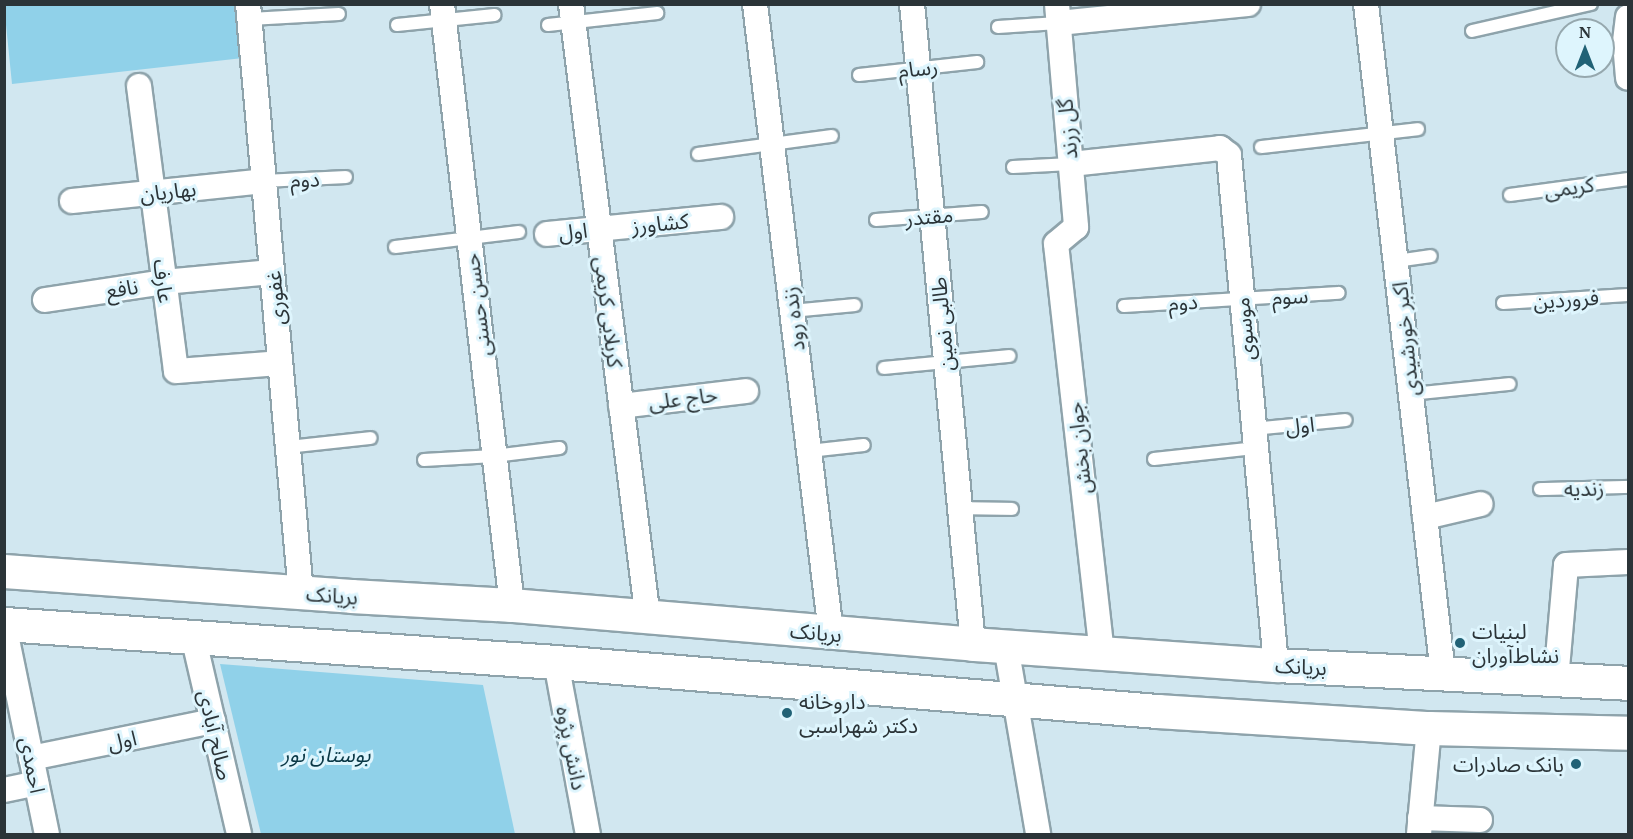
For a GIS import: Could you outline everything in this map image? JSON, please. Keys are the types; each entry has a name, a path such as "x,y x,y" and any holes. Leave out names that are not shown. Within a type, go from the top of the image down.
{"main road":[{"name":"بریانک","path":"4,571 512,605 648,619 973,644 1443,674 1629,683"},
{"path":"4,624 556,662 1014,700 1429,728 1629,733"}],"street":[{"name":"زنده رود","path":"755,4 831,633"},
{"name":"طالبی نمین","path":"912,4 973,644"},
{"path":"1057,14 1248,4"},
{"name":"اکبر خورشیدی","path":"1366,4 1443,674"},
{"name":"غفوری","path":"249,12 301,592"},
{"name":"حسن حسنی","path":"443,12 512,605"},
{"name":"کربلایی کریمی","path":"572,14 648,619"},
{"name":"گل زرند","path":"1056,244 1076,227 1057,14"},
{"path":"1629,17 1625,43 1629,78"},
{"name":"عارف","path":"139,86 176,371 280,363"},
{"name":"موسوی","path":"1071,164 1220,148 1229,155 1276,664"},
{"name":"بهاریان","path":"72,201 264,181"},
{"name":"کشاورز","path":"599,229 721,217"},
{"name":"اول","path":"546,234 599,229"},
{"name":"جوان بخش","path":"1056,244 1102,651"},
{"name":"نافع","path":"45,300 164,282 272,272"},
{"name":"حاج علی","path":"621,406 746,391"},
{"path":"1425,517 1481,504"},
{"path":"1556,680 1566,565 1629,562"},
{"name":"احمدی","path":"4,624 47,834"},
{"name":"صالح آبادی","path":"194,636 239,834"},
{"path":"1006,646 1038,834"},
{"name":"دانش پژوه","path":"556,662 588,834"},
{"name":"اول","path":"31,758 213,721"},
{"path":"1429,728 1420,826 1480,820"},
{"path":"4,790 36,783"}],"lane":[{"path":"1472,31 1591,4"},
{"path":"249,12 339,14"},
{"path":"397,25 443,12 494,15"},
{"path":"548,25 572,14 657,13"},
{"path":"998,27 1057,14"},
{"name":"رسام","path":"859,75 977,62"},
{"path":"1261,147 1418,129"},
{"path":"698,154 832,136"},
{"path":"1012,167 1071,164"},
{"name":"دوم","path":"264,181 346,177"},
{"name":"کریمی","path":"1510,195 1629,179"},
{"name":"مقتدر","path":"876,220 982,212"},
{"path":"395,247 519,232"},
{"path":"1396,261 1431,256"},
{"name":"سوم","path":"1241,298 1339,293"},
{"name":"فروردین","path":"1503,303 1629,295"},
{"name":"دوم","path":"1124,306 1241,298"},
{"path":"792,311 855,305"},
{"path":"884,368 1009,357"},
{"path":"1411,394 1509,384"},
{"name":"اول","path":"1154,459 1346,420"},
{"path":"288,447 371,438"},
{"path":"809,451 864,445"},
{"path":"424,460 494,456 560,448"},
{"name":"زندیه","path":"1540,489 1629,487"},
{"path":"960,508 1012,509"}],"green space":[{"path":"4,5 239,5 243,58 12,84"},
{"name":"بوستان نور","path":"220,664 483,685 515,834 261,834"}],"place":[{"name":"لبنیات نشاط‌آوران","path":"1460,643"},
{"name":"داروخانه دکتر شهراسبی","path":"787,713"},
{"name":"بانک صادرات","path":"1576,764"}]}
